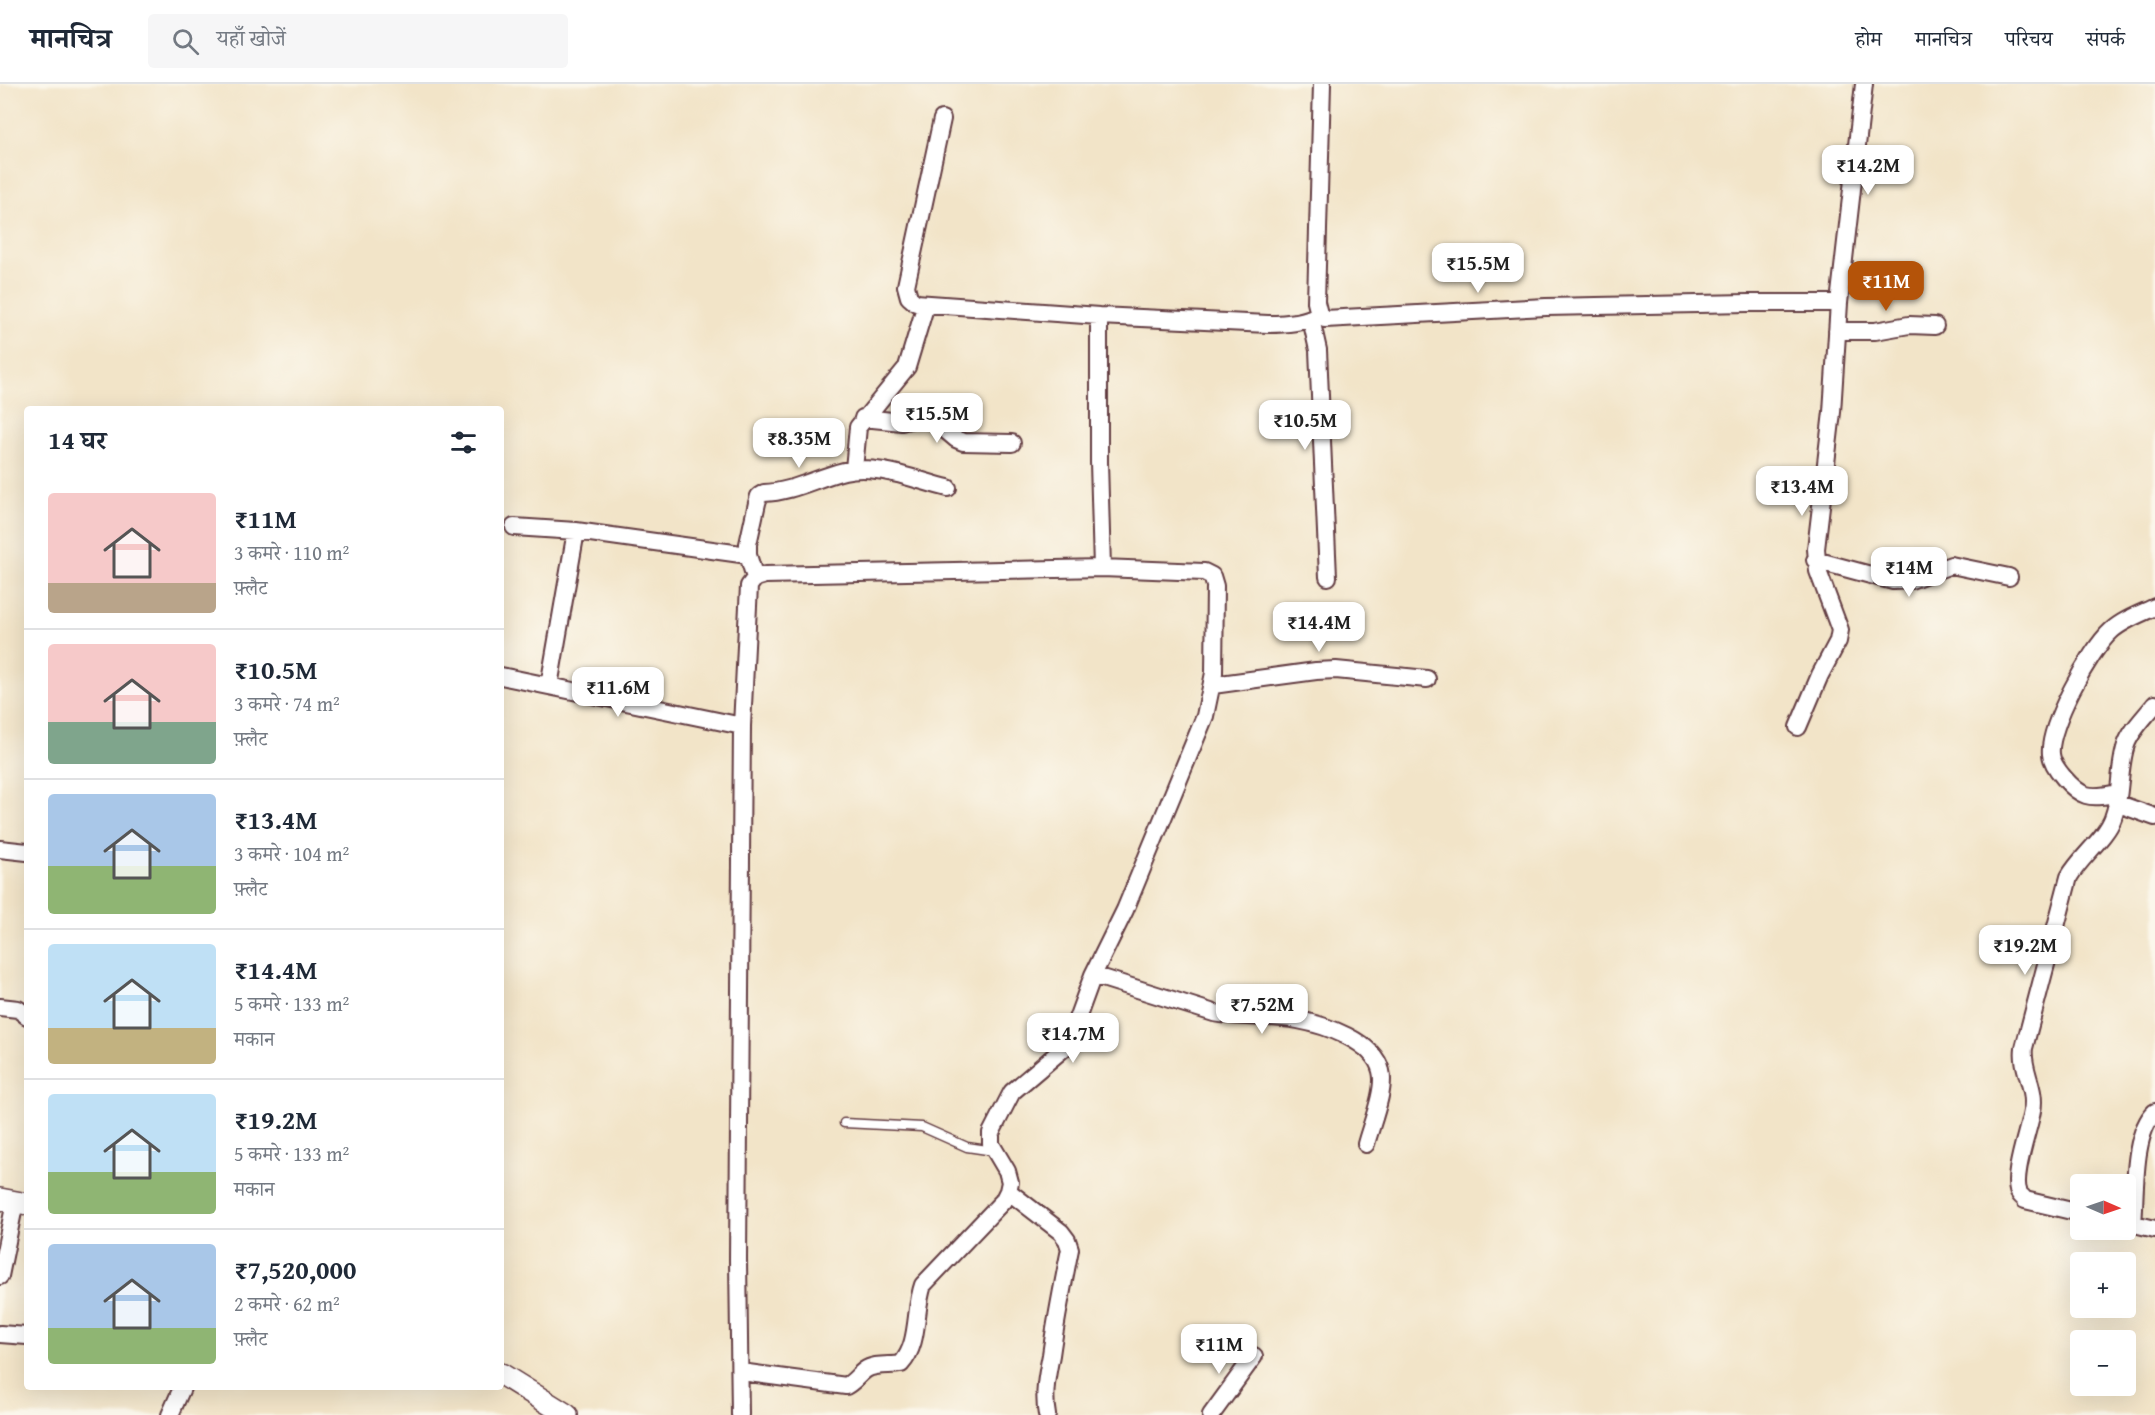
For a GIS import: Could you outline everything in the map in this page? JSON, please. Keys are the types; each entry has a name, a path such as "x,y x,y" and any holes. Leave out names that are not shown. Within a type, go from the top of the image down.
{"street":[{"path":"1322,84 1315,316 1328,577"},
{"path":"1798,727 1820,675 1838,641 1840,630 1815,560 1832,412 1839,303 1864,84"},
{"path":"942,118 906,286 909,297 916,303 1099,316 1284,324 1315,316 1339,319 1546,307 1839,303"},
{"path":"854,469 858,427 863,418 907,367 926,304"},
{"path":"1099,316 1102,568"},
{"path":"1837,331 1875,331 1909,326 1935,326"},
{"path":"863,418 902,422 923,416 930,417 956,439 963,442 1012,443"},
{"path":"755,578 748,555 748,544 759,496 764,493 801,486 854,469 882,471 948,488"},
{"path":"514,527 576,531 748,555"},
{"path":"549,686 576,531"},
{"path":"1815,560 1893,581 1911,580 1951,565 2009,577"},
{"path":"740,1415 738,1259 742,726 749,586 755,578 765,575 1102,568 1204,572 1212,576 1215,586 1213,685 1205,716 1125,910 1093,975 1070,1038 1064,1048 1012,1092 991,1133 991,1144 1007,1171 1010,1182 1008,1191 1002,1201 923,1285 911,1346 907,1357 901,1364 873,1366 865,1370 856,1381 846,1386 741,1372"},
{"path":"2155,607 2127,620 2100,642 2077,677 2051,742 2051,756 2055,769 2080,792 2117,798 2155,816"},
{"path":"1213,685 1316,670 1427,679"},
{"path":"504,677 742,726"},
{"path":"2070,1211 2025,1200 2019,1193 2018,1167 2034,1099 2023,1056 2069,877 2077,863 2107,830 2113,819 2127,744 2134,730 2155,704"},
{"path":"0,849 24,852"},
{"path":"1093,975 1214,1013 1295,1019 1352,1038 1370,1053 1381,1072 1381,1086 1366,1144"},
{"path":"0,1007 18,1009 24,1014"},
{"path":"2135,1174 2139,1144 2144,1129 2155,1112"},
{"path":"1008,1191 1062,1232 1070,1249 1045,1389 1047,1415"},
{"path":"0,1276 14,1202"},
{"path":"2136,1225 2155,1229"},
{"path":"0,1334 24,1336"},
{"path":"1211,1415 1254,1356"},
{"path":"504,1376 567,1415"},
{"path":"170,1415 181,1390"}],"lane":[{"path":"844,1123 922,1127 967,1147 994,1151"}]}
